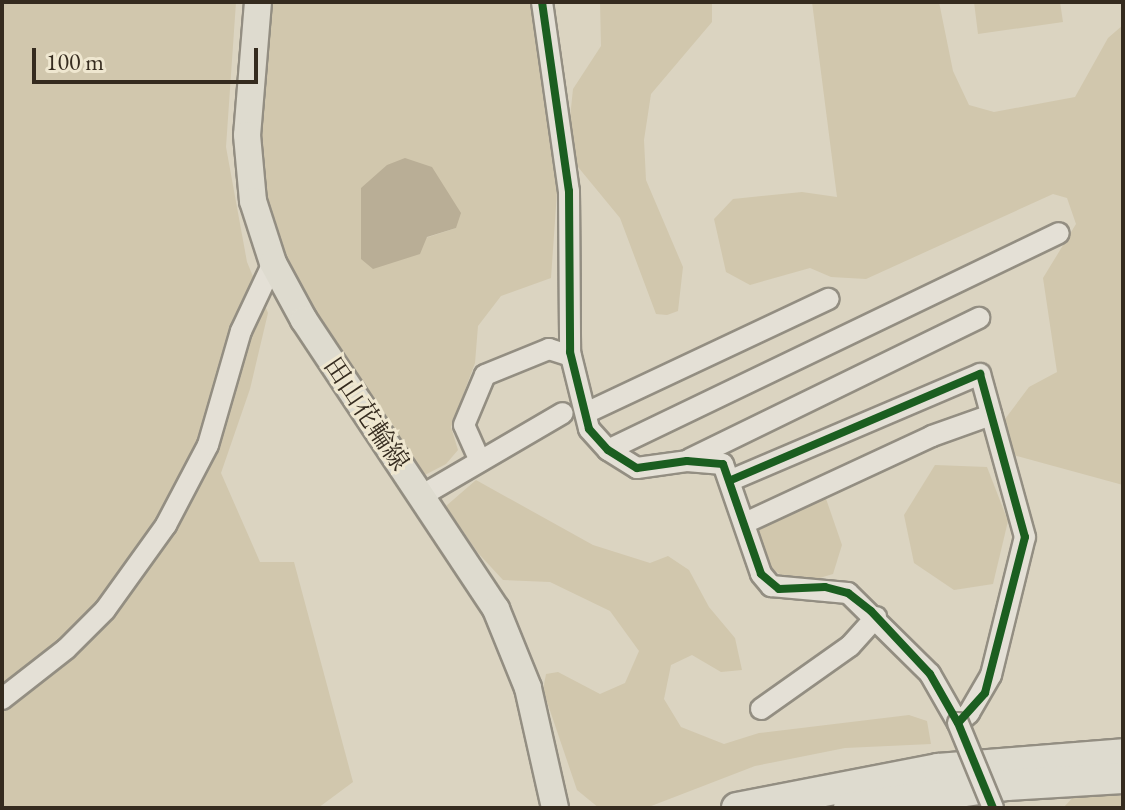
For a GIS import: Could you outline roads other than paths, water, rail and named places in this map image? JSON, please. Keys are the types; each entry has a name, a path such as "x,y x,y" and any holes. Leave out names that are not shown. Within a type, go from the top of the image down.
{"highway":[{"path":"737,808 938,769 1123,754"},
{"path":"849,808 1007,785 1123,778"}],"main road":[{"name":"田山花輪線","path":"258,2 247,135 253,201 273,263 304,320 496,609 528,688 554,802"}],"street":[{"path":"542,2 569,191 571,356 589,429 608,450 637,468 687,461 723,464 761,574 771,586 848,593 876,617 930,674 958,723 993,808"},
{"path":"608,450 1059,233"},
{"path":"2,699 66,649 105,610 166,525 208,445 241,331 273,263"},
{"path":"586,413 828,299"},
{"path":"687,461 979,318"},
{"path":"480,461 464,425 485,375 549,349 571,356"},
{"path":"731,480 980,374 1025,537 985,693 958,723"},
{"path":"421,496 563,413"},
{"path":"745,523 932,436 991,415"},
{"path":"761,709 850,646 876,617"}]}
